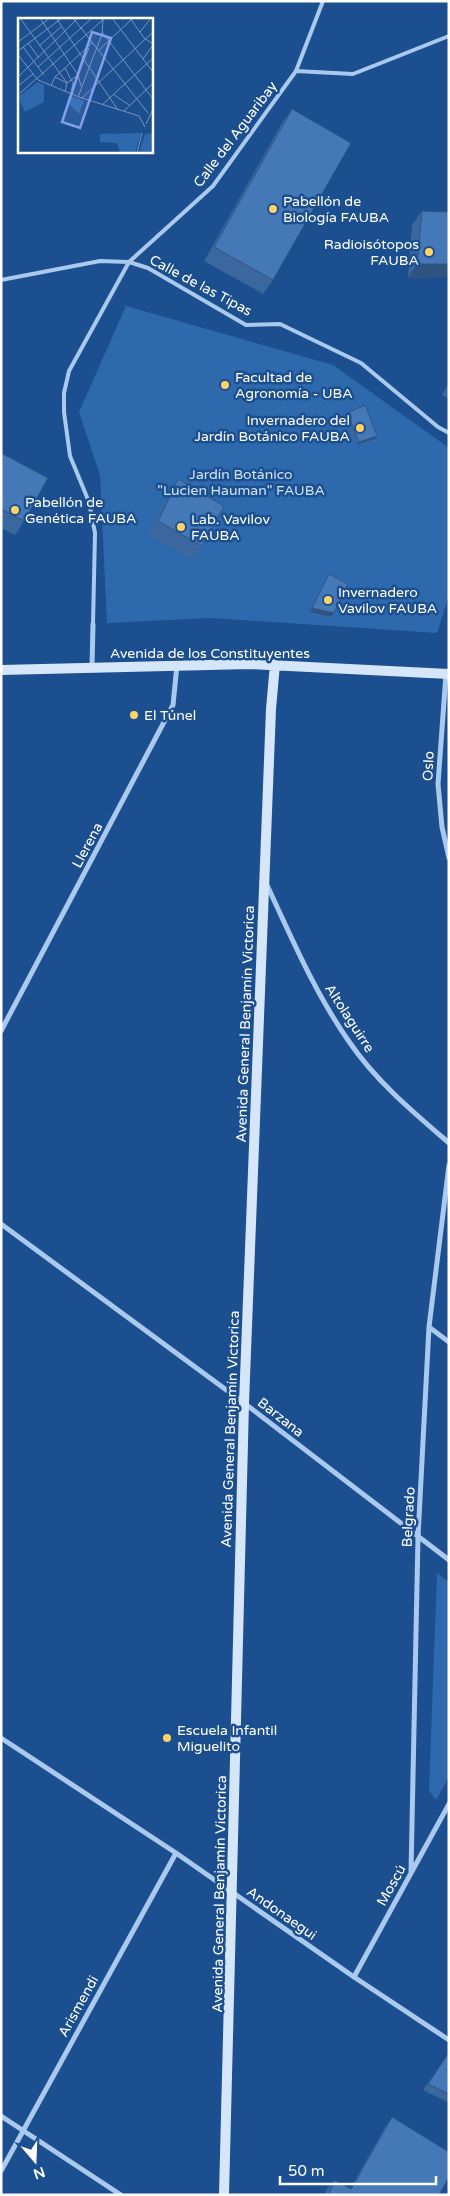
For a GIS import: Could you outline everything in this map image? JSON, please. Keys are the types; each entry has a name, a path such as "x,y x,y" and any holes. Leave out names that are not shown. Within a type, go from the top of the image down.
{"street":[{"path":"92,667 93,624"},
{"name":"Avenida de los Constituyentes","path":"1,670 275,664 447,674"},
{"name":"Avenida General Benjamín Victorica","path":"224,2195 244,1403 275,664"},
{"name":"Llerena","path":"1,1031 173,705 177,665"},
{"name":"Oslo","path":"447,674 438,784 442,827 449,858"},
{"name":"Altolaguirre","path":"265,881 323,998 350,1044 400,1102 449,1143"},
{"name":"Belgrado","path":"411,1872 418,1537 429,1327 449,1165"},
{"name":"Barzana","path":"1,1224 244,1403 449,1560"},
{"path":"429,1327 449,1342"},
{"name":"Andonaegui","path":"1,1738 176,1853 354,1977 449,2040"},
{"name":"Moscú","path":"354,1977 449,1804"},
{"name":"Arismendi","path":"1,2171 176,1853"},
{"path":"1,2116 121,2195"}],"lane":[{"name":"Calle del Aguaribay","path":"93,624 95,533 89,502 70,456 64,412 64,394 69,371 129,262 213,186 296,71 323,1"},
{"path":"296,71 353,74 449,36"},
{"name":"Calle de las Tipas","path":"1,280 100,261 129,262 148,268 246,325 280,324 360,364 438,427 449,433"}],"green space":[{"name":"Jardín Botánico \"Lucien Hauman\" FAUBA","path":"126,306 333,365 449,448 449,595 437,633 211,618 107,623 100,475 79,412"},
{"path":"437,1573 449,1582 449,1777 436,1800 429,1791"}],"building":[{"name":"Pabellón de Biología FAUBA","path":"292,109 351,143 273,280 214,247"},
{"path":"422,211 449,212 449,264 417,264"},
{"name":"Invernadero del Jardín Botánico FAUBA","path":"365,405 377,436 359,442 347,413"},
{"path":"1,453 48,478 24,521 1,509"},
{"name":"Lab. Vavilov FAUBA","path":"178,479 224,506 202,546 158,521"},
{"name":"Invernadero Vavilov FAUBA","path":"329,574 348,584 334,613 312,608"},
{"path":"449,2055 449,2094 428,2084"},
{"path":"392,2117 449,2152 449,2177 439,2195 329,2195 334,2180 351,2189"}],"place":[{"name":"Pabellón de Biología FAUBA","path":"273,209"},
{"name":"Radioisótopos FAUBA","path":"429,252"},
{"name":"Facultad de Agronomía - UBA","path":"225,385"},
{"name":"Invernadero del Jardín Botánico FAUBA","path":"360,428"},
{"name":"Pabellón de Genética FAUBA","path":"15,510"},
{"name":"Lab. Vavilov FAUBA","path":"181,527"},
{"name":"Invernadero Vavilov FAUBA","path":"328,600"},
{"name":"El Túnel","path":"134,715"},
{"name":"Escuela Infantil Miguelito","path":"167,1738"}]}
